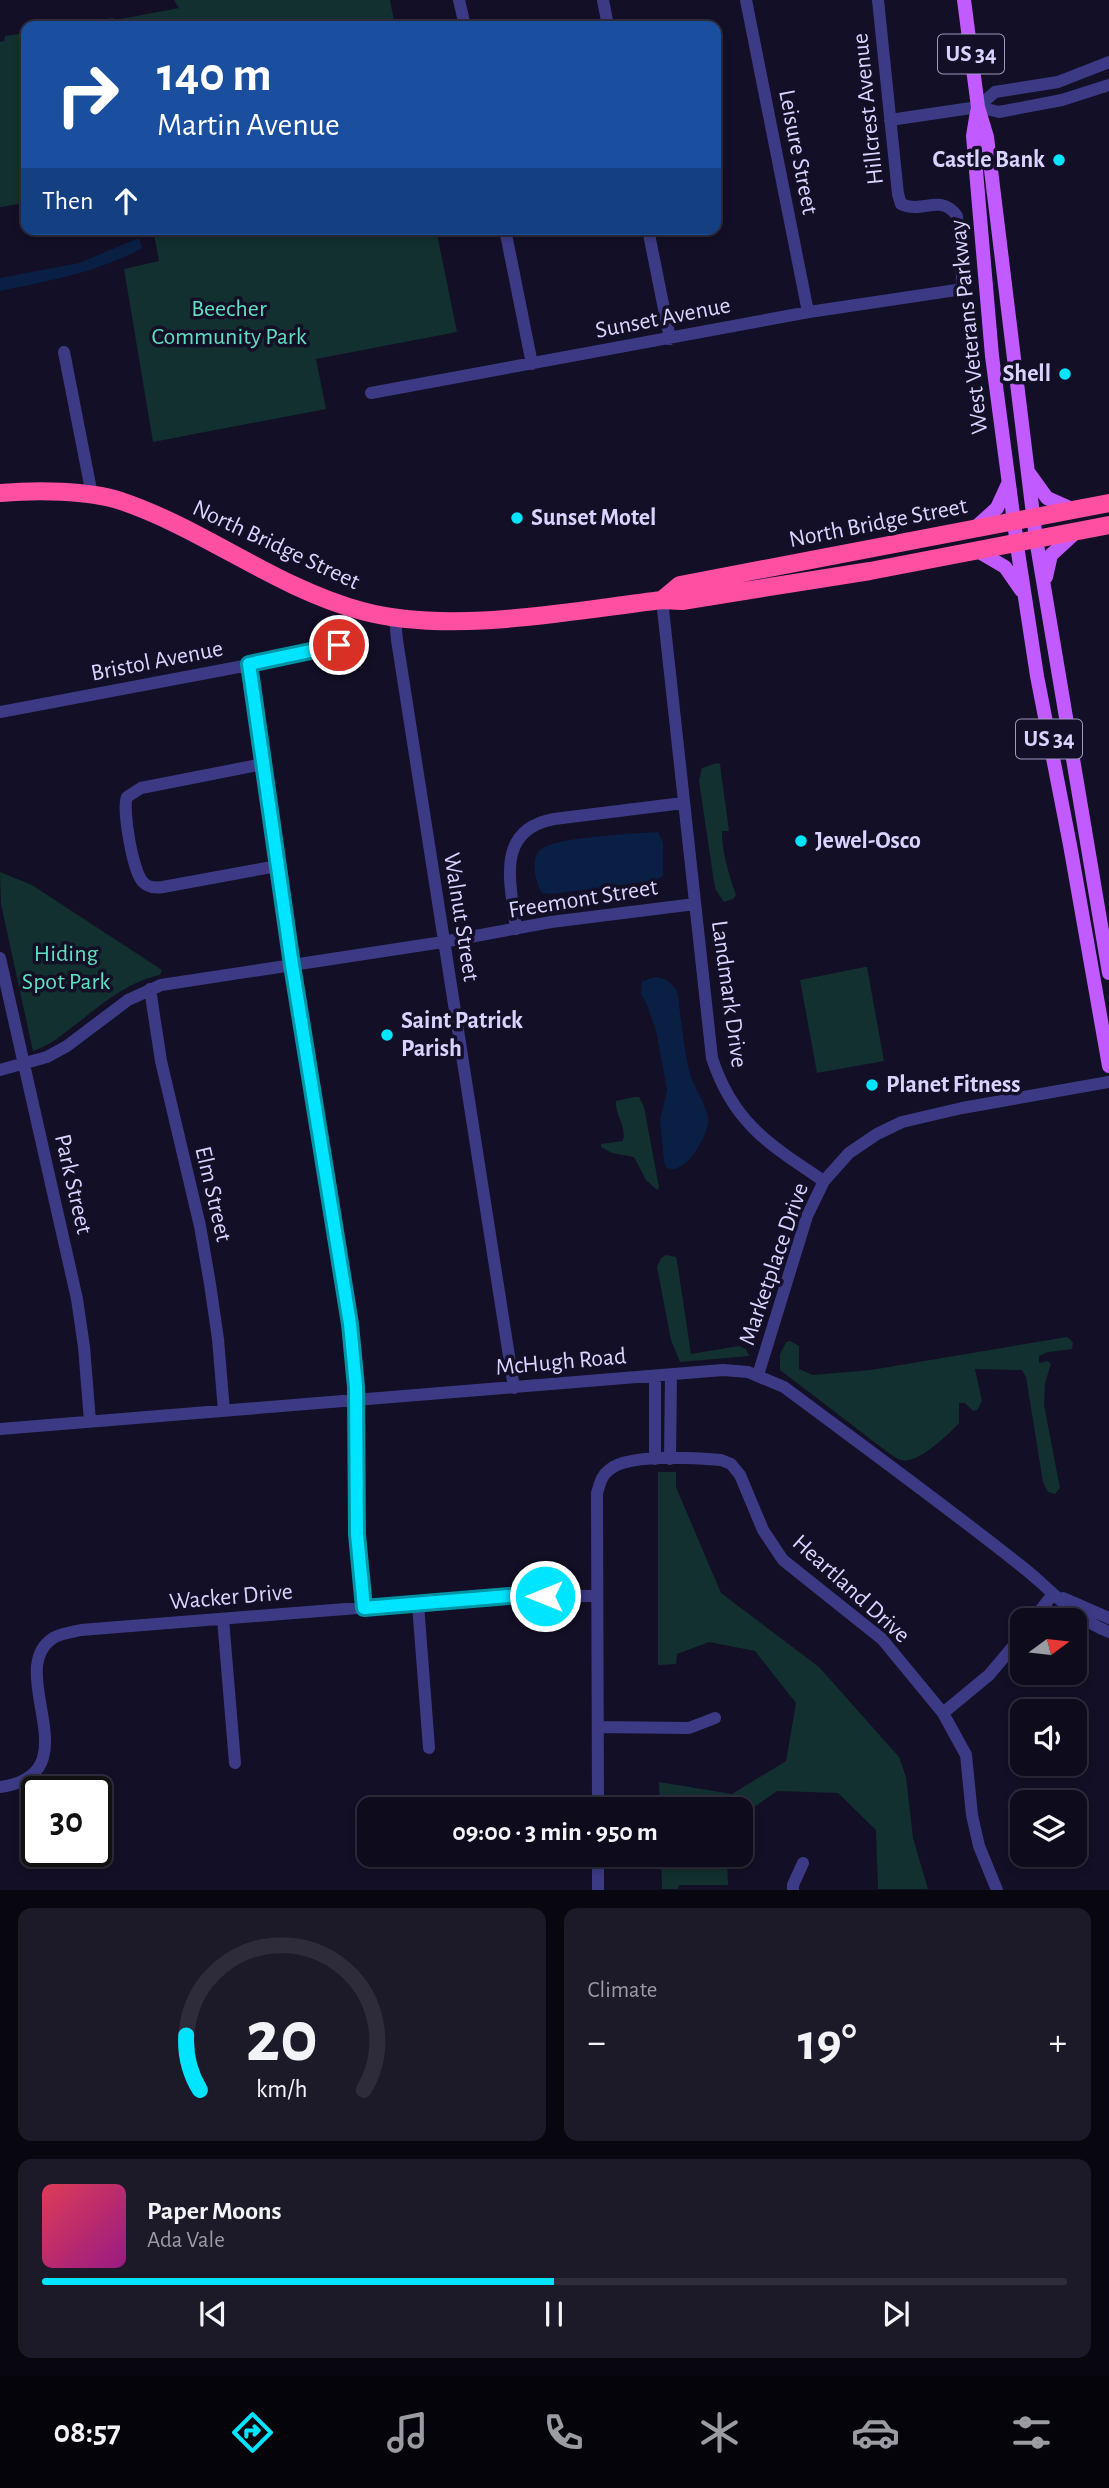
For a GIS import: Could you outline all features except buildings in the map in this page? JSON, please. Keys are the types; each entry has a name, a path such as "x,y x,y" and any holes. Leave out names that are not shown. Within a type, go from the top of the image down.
{"highway":[{"name":"North Bridge Street","path":"0,493 23,491 92,495 120,500 158,516 320,597 396,619 483,620 662,600 682,601 826,579 1109,525"},
{"name":"North Bridge Street","path":"662,600 680,585 1109,503"}],"main road":[{"name":"West Veterans Parkway","path":"964,0 978,107 987,137 1036,540"},
{"name":"West Veterans Parkway","path":"978,107 973,136 992,356 1016,542"},
{"path":"1028,471 1047,498 1075,510"},
{"path":"972,530 997,508 1009,482"},
{"path":"1044,589 1051,555 1077,531"},
{"name":"US 34","path":"1036,540 1109,973"},
{"name":"US 34","path":"1016,542 1037,676 1109,1066"},
{"path":"976,550 1005,567 1024,595"}],"street":[{"path":"460,0 464,21"},
{"path":"603,0 607,21"},
{"name":"Leisure Street","path":"746,0 808,312"},
{"name":"Hillcrest Avenue","path":"878,0 898,194 901,204 910,208 943,204 952,208 957,216 963,289"},
{"path":"978,107 995,92 1058,82 1109,62"},
{"path":"890,120 978,107 1010,110 1062,100 1109,85"},
{"path":"506,235 533,364"},
{"path":"649,235 670,339"},
{"name":"Sunset Avenue","path":"371,393 808,312 963,289"},
{"path":"64,352 92,495"},
{"name":"Landmark Drive","path":"662,600 712,1058 723,1088 751,1128 824,1181"},
{"name":"Walnut Street","path":"396,619 443,942 514,1388"},
{"name":"Bristol Avenue","path":"0,712 362,640"},
{"path":"249,664 292,965 351,1334 356,1399 357,1534 364,1608"},
{"path":"263,764 141,788 127,797 125,811 139,878 150,887 163,887 277,866"},
{"path":"516,929 509,867 513,848 521,833 537,822 683,803"},
{"name":"Freemont Street","path":"0,1070 47,1057 111,1011 150,989 171,983 443,942 551,922 695,904"},
{"name":"Park Street","path":"0,958 77,1299 90,1421"},
{"name":"Elm Street","path":"150,989 161,1061 201,1236 218,1339 224,1410"},
{"name":"Marketplace Drive","path":"758,1376 807,1216 824,1181 840,1161 860,1144 902,1122 979,1104 1109,1083"},
{"name":"McHugh Road","path":"0,1429 723,1370 758,1376 784,1387 1023,1566 1078,1616 1109,1632"},
{"path":"670,1375 670,1459"},
{"path":"655,1376 656,1459"},
{"name":"Heartland Drive","path":"597,1596 597,1493 601,1478 610,1468 624,1462 670,1459 721,1460 736,1469 763,1530 776,1551 792,1568 882,1639 956,1732 966,1755 972,1815 977,1836 997,1889"},
{"path":"1042,1608 1053,1594"},
{"name":"McHugh Road","path":"1053,1594 1109,1618"},
{"name":"Wacker Drive","path":"0,1787 24,1782 42,1757 42,1734 31,1678 32,1664 43,1645 53,1638 81,1630 509,1596 597,1596"},
{"path":"597,1596 598,1797"},
{"path":"418,1604 429,1748"},
{"path":"223,1619 235,1763"},
{"path":"943,1713 989,1675 1010,1650"},
{"path":"598,1727 689,1728 715,1718"},
{"path":"793,1889 803,1863"},
{"path":"598,1867 598,1889"}],"green space":[{"path":"174,0 390,0 394,21 94,21 115,20 179,8"},
{"path":"21,34 21,204 0,207 0,42 4,41 5,36"},
{"name":"Beecher Community Park","path":"154,235 437,235 457,332 316,359 326,409 153,442 124,269 159,261"},
{"path":"720,764 729,831 722,831 723,848 736,895 724,902 714,882 699,781 702,768"},
{"name":"Hiding Spot Park","path":"0,872 32,885 162,970 160,975 125,989 55,1040 33,1051 1,904"},
{"path":"867,967 884,1061 817,1073 800,980"},
{"path":"639,1097 644,1107 659,1187 657,1190 646,1180 634,1157 612,1153 601,1147 601,1144 623,1141 616,1101"},
{"path":"666,1255 676,1257 691,1354 739,1346 746,1349 749,1356 680,1362 671,1340 657,1267 661,1258"},
{"path":"1067,1337 1073,1342 1072,1349 1039,1356 1039,1363 1048,1361 1051,1364 1045,1383 1044,1405 1060,1488 1055,1494 1048,1492 1043,1482 1026,1377 1022,1370 975,1369 982,1401 977,1410 973,1411 965,1403 959,1403 959,1423 932,1448 908,1460 899,1459 886,1451 780,1370 780,1354 786,1342 790,1341 799,1346 799,1369 813,1375 871,1370"},
{"path":"658,1472 676,1472 676,1487 721,1593 819,1667 899,1757 906,1777 913,1838 928,1889 878,1889 876,1830 838,1793 777,1791 753,1808 753,1797 660,1797 659,1782 732,1794 786,1761 796,1703 755,1651 709,1642 677,1654 676,1664 658,1665"},
{"path":"661,1867 727,1867 728,1885 679,1885 678,1889 662,1889"}],"water":[{"path":"139,238 142,248 108,263 73,275 0,291 0,278 79,263"},
{"path":"658,832 663,843 663,876 654,881 542,893 536,878 535,861 539,851 547,846 577,839"},
{"path":"656,977 668,982 677,992 689,1069 708,1117 705,1133 695,1152 681,1167 673,1169 666,1167 664,1161 660,1120 667,1090 656,1030 641,994 642,981"}],"place":[{"name":"Castle Bank","path":"1059,160"},
{"name":"Shell","path":"1065,374"},
{"name":"Sunset Motel","path":"517,518"},
{"name":"Jewel-Osco","path":"801,841"},
{"name":"Saint Patrick Parish","path":"387,1035"},
{"name":"Planet Fitness","path":"872,1085"}],"route":[{"path":"339,645 249,664 292,965 350,1324 356,1387 357,1534 364,1608 509,1596 545,1596"}]}
